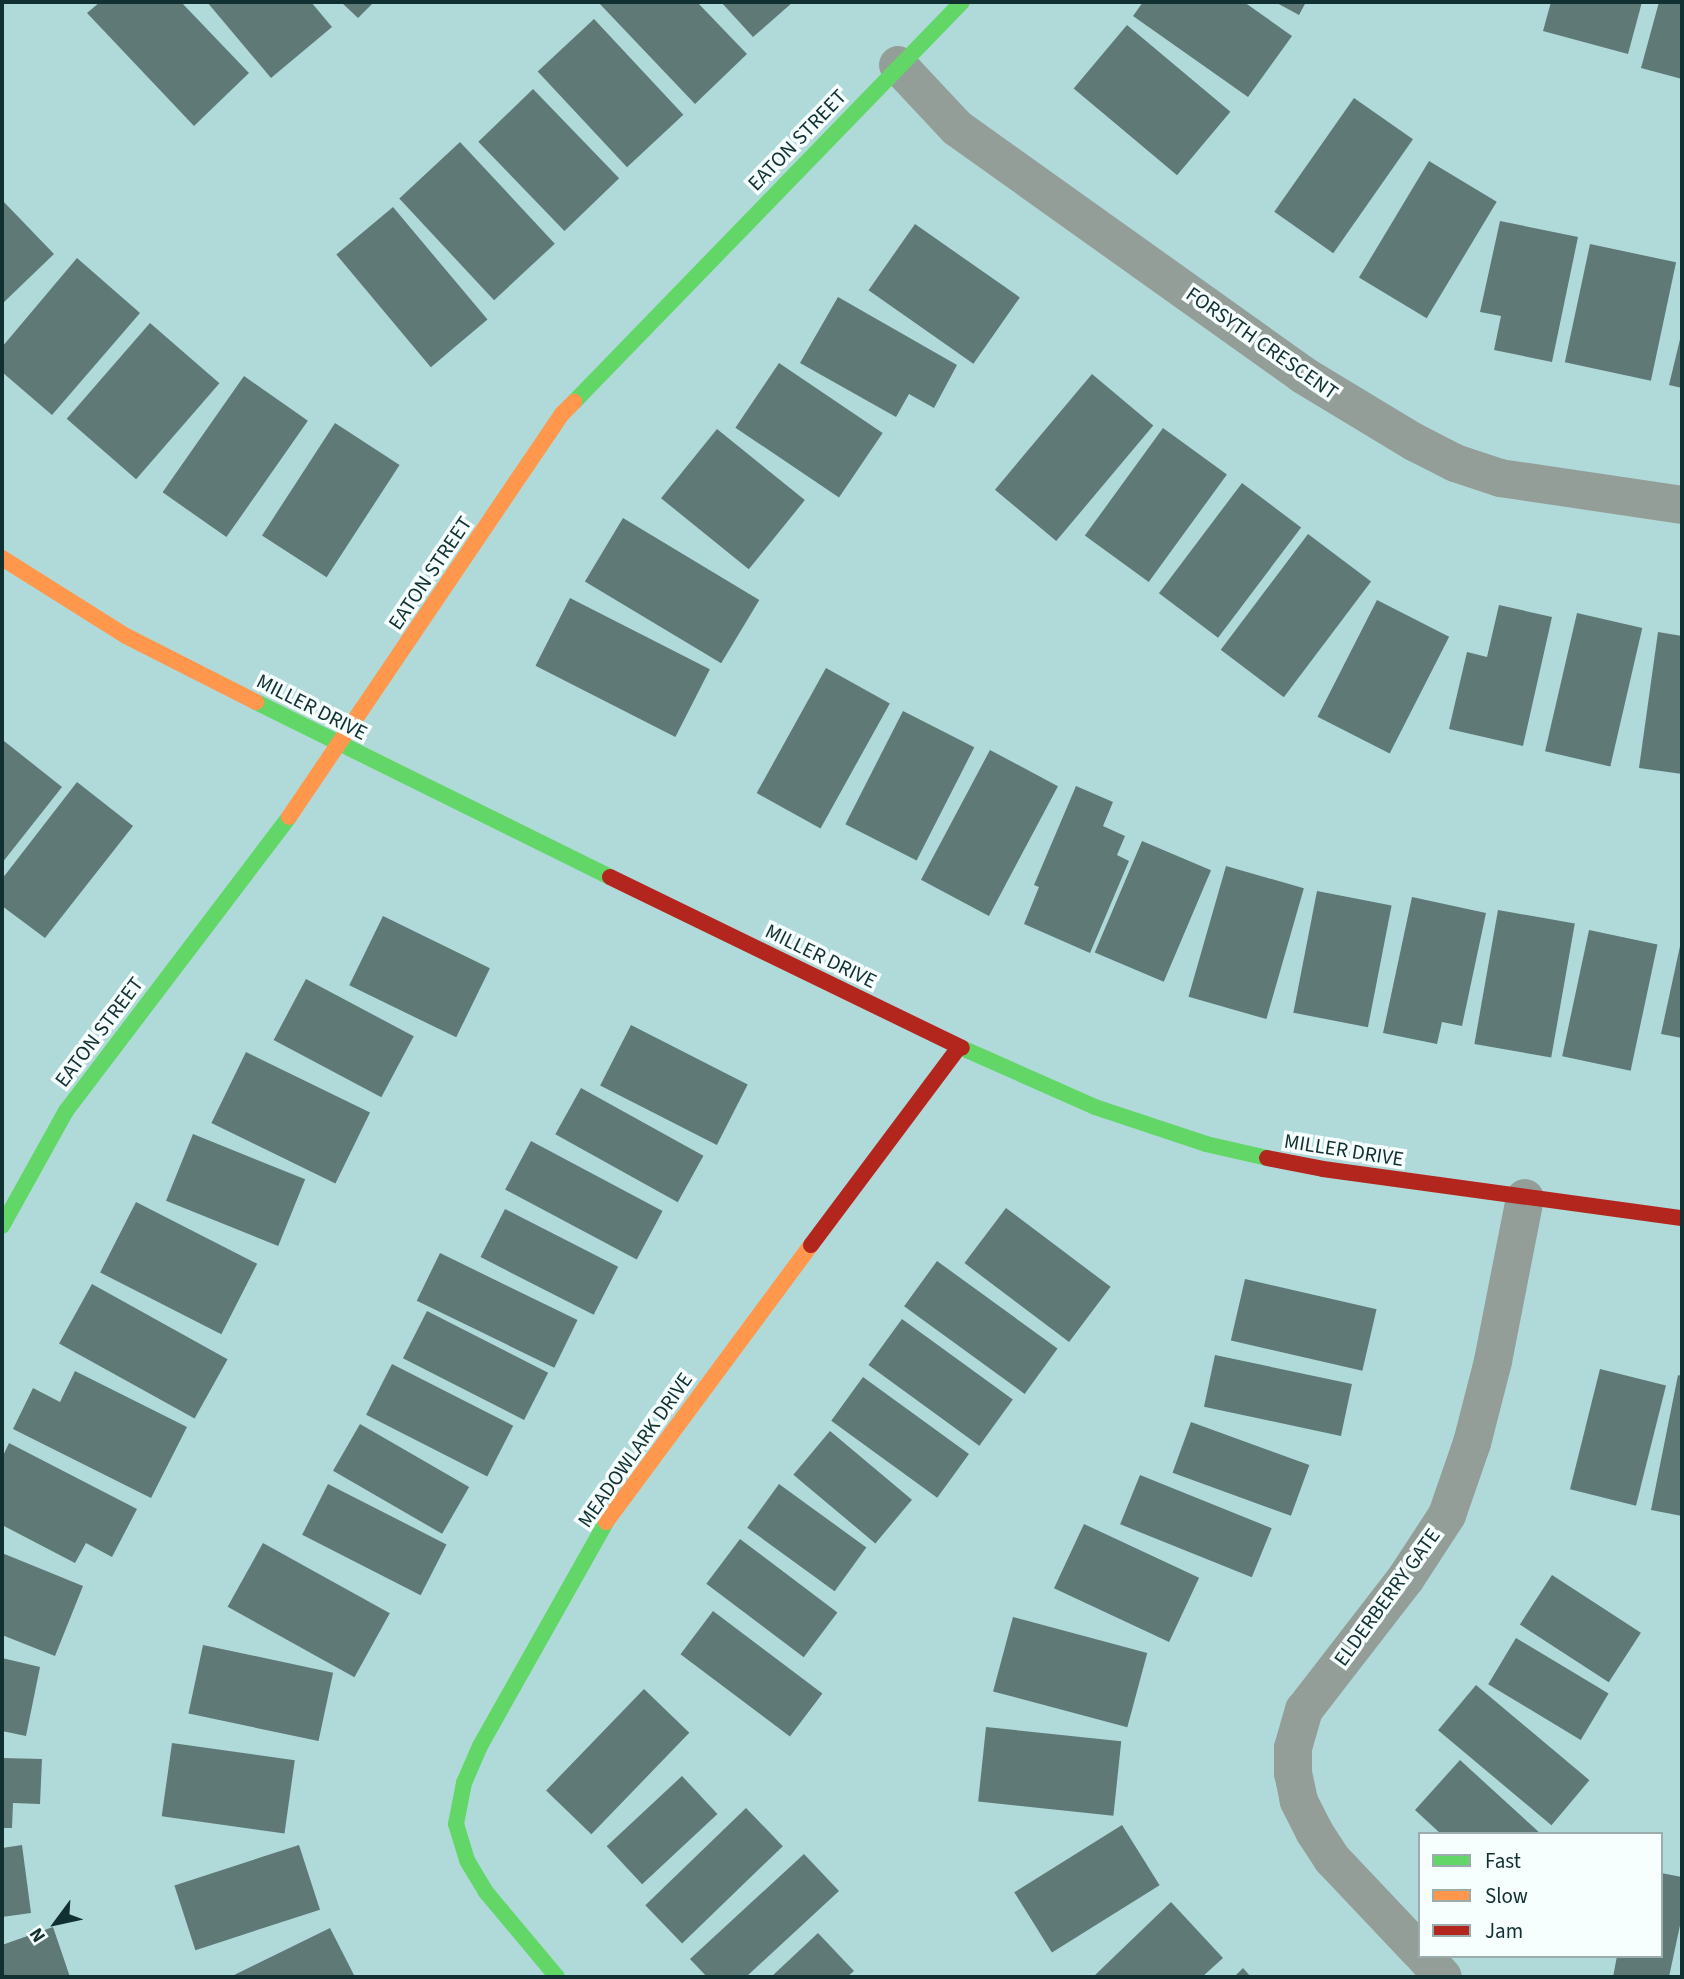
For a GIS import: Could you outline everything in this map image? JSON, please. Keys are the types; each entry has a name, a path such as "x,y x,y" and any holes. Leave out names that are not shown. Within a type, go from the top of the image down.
{"street":[{"name":"EATON STREET","path":"2,1226 66,1111 280,830 563,413 962,2"},
{"name":"FORSYTH CRESCENT","path":"898,65 957,128 1303,375 1414,442 1455,463 1500,478 1682,505"},
{"name":"MILLER DRIVE","path":"2,558 126,636 339,745 959,1047 1095,1107 1206,1144 1323,1169 1682,1218"},
{"name":"MEADOWLARK DRIVE","path":"557,1977 486,1892 467,1860 456,1824 464,1783 480,1746 616,1505 959,1047"},
{"name":"ELDERBERRY GATE","path":"1418,1950 1332,1859 1314,1831 1299,1801 1293,1773 1293,1748 1304,1710 1406,1578 1447,1515 1472,1443 1493,1361 1525,1198"},
{"path":"1425,1958 1443,1977"}],"building":[{"path":"100,2 181,2 249,73 194,126 87,13"},
{"path":"207,2 311,2 332,27 271,78"},
{"path":"341,2 374,2 358,18"},
{"path":"598,2 697,2 747,54 695,104"},
{"path":"721,2 793,2 753,37"},
{"path":"1143,2 1244,2 1292,36 1248,97 1133,16"},
{"path":"1275,2 1306,2 1299,15"},
{"path":"1551,2 1642,2 1628,54 1543,31"},
{"path":"1659,2 1682,2 1682,79 1641,68"},
{"path":"594,19 683,115 627,167 538,72"},
{"path":"1127,25 1230,112 1177,175 1074,89"},
{"path":"533,89 619,178 564,231 478,142"},
{"path":"1354,98 1413,139 1333,253 1274,212"},
{"path":"460,142 555,244 494,300 399,199"},
{"path":"1429,161 1497,202 1427,318 1359,278"},
{"path":"2,200 54,254 2,304"},
{"path":"393,207 487,320 431,367 336,255"},
{"path":"1500,221 1578,237 1552,362 1494,350 1501,316 1480,312"},
{"path":"915,224 1020,297 973,364 869,290"},
{"path":"1590,244 1676,262 1651,381 1565,362"},
{"path":"77,258 140,313 52,415 2,372 2,347"},
{"path":"838,297 957,365 934,408 909,394 896,417 800,363"},
{"path":"150,323 219,383 136,479 67,419"},
{"path":"1682,331 1682,388 1669,385"},
{"path":"779,363 883,433 839,498 735,428"},
{"path":"1092,374 1153,425 1056,541 995,490"},
{"path":"244,376 308,421 226,537 163,492"},
{"path":"335,423 400,465 327,577 262,535"},
{"path":"1163,428 1227,474 1149,582 1085,536"},
{"path":"717,429 805,500 749,569 661,498"},
{"path":"1242,483 1301,528 1218,638 1159,593"},
{"path":"623,518 759,600 721,663 585,581"},
{"path":"1308,534 1371,582 1284,697 1221,650"},
{"path":"570,598 710,669 675,737 535,666"},
{"path":"1377,600 1449,637 1390,753 1318,717"},
{"path":"1499,605 1552,617 1523,746 1449,729 1467,652 1487,657"},
{"path":"1577,613 1642,628 1610,766 1545,751"},
{"path":"1658,632 1682,636 1682,774 1639,768"},
{"path":"826,668 890,703 821,828 757,793"},
{"path":"903,711 974,747 917,860 845,824"},
{"path":"4,741 62,787 2,863 2,744"},
{"path":"990,750 1058,786 989,916 921,880"},
{"path":"77,782 133,826 45,938 2,906 2,879"},
{"path":"1076,786 1113,802 1103,826 1125,836 1117,855 1129,861 1090,953 1024,924 1039,887 1034,885"},
{"path":"1142,841 1211,870 1164,982 1095,952"},
{"path":"1226,866 1304,888 1266,1019 1189,997"},
{"path":"1317,891 1392,906 1368,1027 1293,1013"},
{"path":"1412,897 1486,913 1462,1026 1442,1022 1437,1044 1383,1033"},
{"path":"1498,910 1575,924 1551,1057 1474,1044"},
{"path":"383,916 490,968 456,1037 349,985"},
{"path":"1589,930 1657,945 1631,1071 1562,1056"},
{"path":"1682,937 1682,1038 1661,1034"},
{"path":"306,979 414,1036 381,1097 274,1040"},
{"path":"631,1025 748,1084 717,1145 600,1086"},
{"path":"246,1052 370,1112 335,1183 211,1123"},
{"path":"581,1088 703,1156 678,1202 555,1134"},
{"path":"193,1134 305,1179 278,1246 166,1201"},
{"path":"531,1141 663,1211 637,1260 505,1190"},
{"path":"136,1202 257,1264 221,1334 100,1272"},
{"path":"1006,1208 1111,1287 1069,1342 964,1263"},
{"path":"505,1209 618,1267 594,1315 480,1257"},
{"path":"440,1253 578,1320 554,1368 417,1301"},
{"path":"937,1261 1058,1349 1025,1394 904,1306"},
{"path":"1245,1279 1377,1309 1362,1371 1231,1340"},
{"path":"92,1284 228,1359 195,1419 59,1343"},
{"path":"427,1311 548,1373 524,1420 403,1358"},
{"path":"902,1319 1013,1400 979,1446 868,1365"},
{"path":"1215,1355 1352,1384 1341,1436 1204,1407"},
{"path":"392,1364 513,1426 487,1477 366,1415"},
{"path":"1600,1369 1666,1385 1636,1506 1570,1489"},
{"path":"75,1371 187,1427 151,1498 13,1429 33,1388 60,1402"},
{"path":"1678,1375 1682,1376 1682,1516 1651,1510"},
{"path":"863,1377 969,1454 937,1498 831,1421"},
{"path":"1191,1422 1309,1465 1291,1516 1173,1473"},
{"path":"360,1424 469,1487 442,1534 333,1471"},
{"path":"830,1431 912,1500 875,1543 793,1475"},
{"path":"9,1443 137,1509 112,1557 86,1543 75,1563 2,1525 2,1458"},
{"path":"1140,1475 1272,1528 1252,1577 1120,1524"},
{"path":"328,1484 447,1544 421,1595 302,1535"},
{"path":"779,1484 866,1547 835,1591 747,1528"},
{"path":"1084,1524 1199,1578 1169,1642 1054,1588"},
{"path":"740,1539 837,1612 804,1657 706,1584"},
{"path":"263,1543 390,1613 354,1677 228,1607"},
{"path":"2,1553 83,1586 55,1656 2,1635"},
{"path":"1552,1575 1641,1633 1609,1682 1520,1624"},
{"path":"713,1611 822,1693 790,1737 681,1654"},
{"path":"1013,1617 1147,1653 1127,1727 993,1691"},
{"path":"1516,1638 1609,1694 1581,1740 1488,1684"},
{"path":"203,1645 333,1673 319,1741 188,1713"},
{"path":"2,1658 40,1667 26,1736 2,1731"},
{"path":"1476,1685 1589,1780 1551,1825 1438,1730"},
{"path":"644,1689 689,1733 591,1834 546,1790"},
{"path":"986,1727 1121,1741 1113,1816 978,1802"},
{"path":"172,1743 295,1760 284,1834 162,1816"},
{"path":"2,1758 42,1759 40,1804 13,1803 12,1828 2,1828"},
{"path":"1460,1760 1539,1832 1439,1832 1415,1810"},
{"path":"682,1776 717,1814 642,1884 607,1846"},
{"path":"746,1808 783,1846 682,1943 645,1905"},
{"path":"1122,1825 1160,1885 1052,1953 1014,1892"},
{"path":"22,1845 31,1913 2,1917 2,1848"},
{"path":"299,1845 320,1910 195,1950 174,1885"},
{"path":"804,1854 839,1891 746,1977 707,1977 690,1959"},
{"path":"1663,1873 1682,1877 1682,1916 1669,1977 1613,1977 1617,1958 1663,1958"},
{"path":"1171,1902 1223,1958 1202,1977 1093,1977"},
{"path":"53,1927 70,1977 2,1977 2,1945"},
{"path":"330,1928 355,1977 230,1977"},
{"path":"818,1933 854,1971 847,1977 771,1977"},
{"path":"1243,1968 1251,1977 1234,1977"}],"traffic: fast":[{"path":"574,402 962,2"},
{"path":"256,702 610,877"},
{"path":"2,1226 66,1111 289,817"},
{"path":"962,1048 1095,1107 1206,1144 1267,1158"},
{"path":"557,1977 486,1892 467,1860 456,1824 464,1783 480,1746 606,1522"}],"traffic: slow":[{"path":"289,817 563,413 574,402"},
{"path":"2,558 126,636 256,702"},
{"path":"606,1522 811,1245"}],"traffic: jam":[{"path":"610,877 962,1048"},
{"path":"811,1245 959,1047"},
{"path":"1267,1158 1323,1169 1682,1218"}]}
